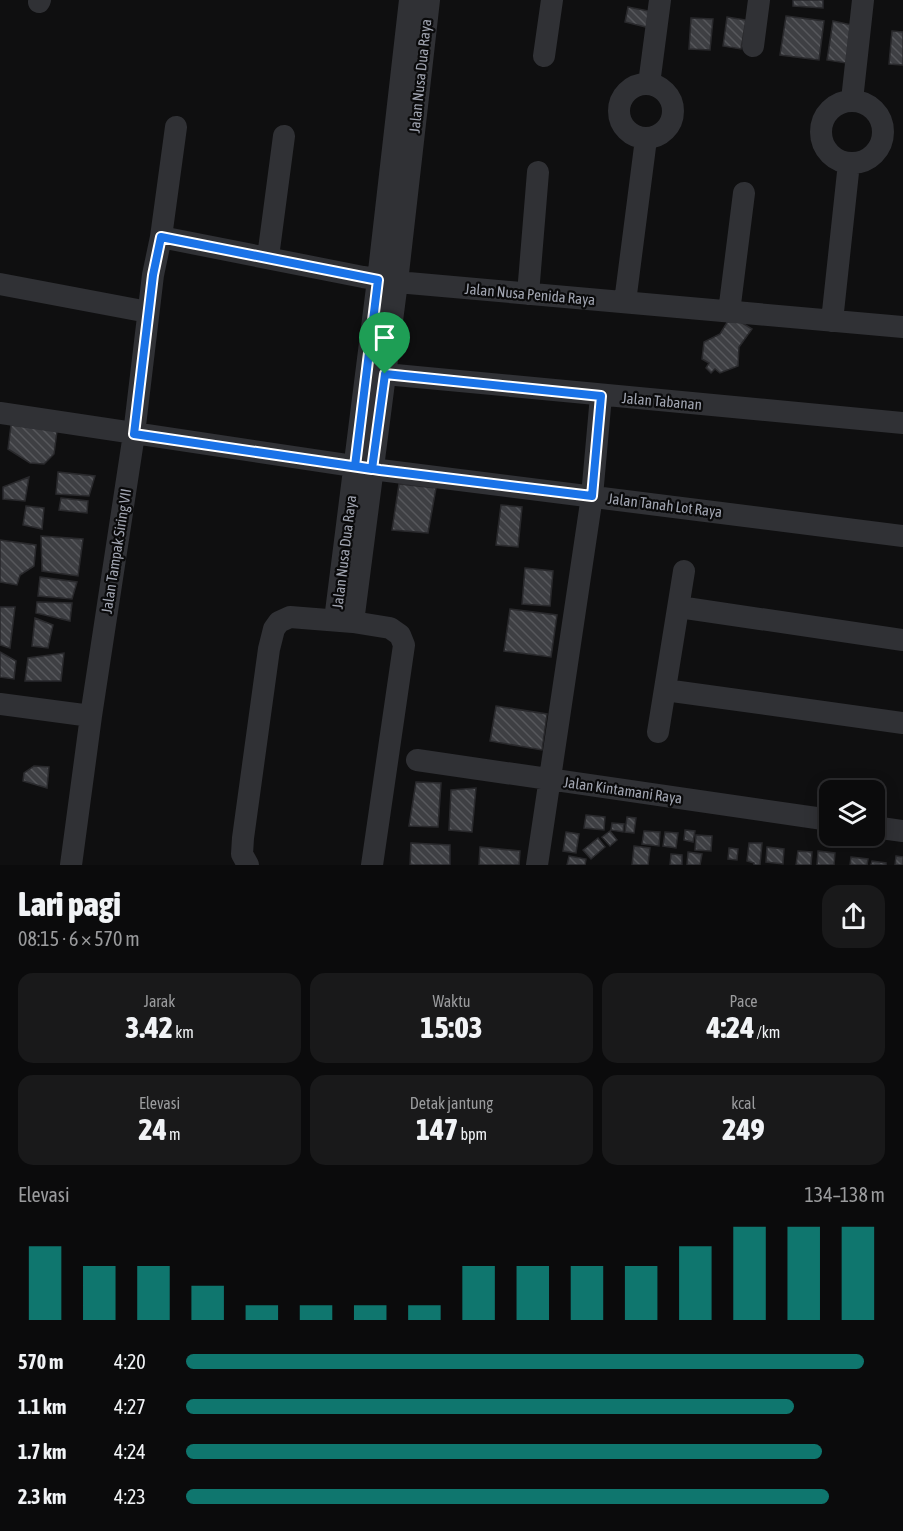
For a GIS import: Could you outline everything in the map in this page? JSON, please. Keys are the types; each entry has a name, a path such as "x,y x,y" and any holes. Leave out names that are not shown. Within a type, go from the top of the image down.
{"street":[{"name":"Jalan Nusa Dua Raya","path":"363,467 385,374 387,281 410,0"},
{"name":"Jalan Nusa Dua Raya","path":"344,621 387,281 429,0"},
{"path":"544,56 552,0"},
{"path":"650,84 660,0"},
{"path":"753,46 759,0"},
{"path":"852,100 862,0"},
{"path":"640,84 650,84 665,90 673,105 674,113 668,128 662,134 646,139 628,132 619,114 624,95 630,88 640,84"},
{"path":"852,100 863,102 872,108 880,117 883,127 878,149 870,157 860,162 849,163 832,155 826,148 821,130 828,113 834,106 852,100"},
{"name":"Jalan Tampak Siring VII","path":"71,865 176,126"},
{"path":"268,257 284,136"},
{"path":"625,303 646,139"},
{"path":"832,321 849,163"},
{"path":"528,294 538,172"},
{"path":"729,312 744,193"},
{"name":"Jalan Nusa Penida Raya","path":"161,237 387,281 903,327"},
{"path":"0,284 148,312"},
{"name":"Jalan Tabanan","path":"385,374 903,423"},
{"path":"537,865 592,496 601,396"},
{"name":"Jalan Tanah Lot Raya","path":"0,415 363,467 903,536"},
{"path":"658,732 684,571"},
{"path":"678,608 903,640"},
{"name":"Jalan Nusa Dua Raya","path":"249,865 242,854 243,838 269,649 274,629 279,622 290,617 344,621 390,628 400,635 404,645 372,865"},
{"path":"665,690 903,723"},
{"path":"0,704 91,716"},
{"name":"Jalan Kintamani Raya","path":"417,760 819,818"},
{"path":"885,828 903,831"}],"building":[{"path":"793,0 823,0 823,8 793,6"},
{"path":"628,7 654,12 650,28 625,22"},
{"path":"786,16 824,21 819,60 780,55"},
{"path":"727,17 746,20 741,49 723,46"},
{"path":"691,18 713,19 710,50 689,49"},
{"path":"833,21 852,25 846,63 827,60"},
{"path":"892,31 903,32 903,65 889,64"},
{"path":"731,316 752,329 739,347 738,366 720,373 715,369 711,373 706,368 709,363 702,359 704,342 720,334"},
{"path":"11,425 57,431 54,454 44,464 30,463 8,449"},
{"path":"58,472 95,476 89,496 56,494"},
{"path":"29,477 25,501 3,499 3,487"},
{"path":"399,484 436,488 428,533 392,530"},
{"path":"61,498 88,501 87,513 59,510"},
{"path":"501,505 522,507 518,547 496,545"},
{"path":"26,506 44,508 42,529 23,525"},
{"path":"41,536 83,539 78,576 42,571"},
{"path":"0,540 36,545 34,566 20,575 17,585 0,582"},
{"path":"525,568 553,571 550,606 522,604"},
{"path":"40,577 77,582 72,599 38,596"},
{"path":"37,602 72,603 70,621 36,613"},
{"path":"0,607 15,607 10,648 0,645"},
{"path":"510,609 557,615 551,657 504,651"},
{"path":"35,618 53,625 48,648 32,646"},
{"path":"0,652 16,661 14,679 0,677"},
{"path":"64,653 61,681 25,681 28,658"},
{"path":"496,706 547,714 542,750 490,741"},
{"path":"34,766 49,767 47,788 23,781 24,773"},
{"path":"416,782 441,783 438,827 409,826"},
{"path":"476,788 472,832 449,830 451,790"},
{"path":"586,815 605,817 604,830 584,828"},
{"path":"627,817 636,818 634,833 625,832"},
{"path":"612,823 624,824 623,832 611,830"},
{"path":"685,830 695,831 693,842 684,840"},
{"path":"610,831 617,840 610,846 602,837"},
{"path":"644,831 660,832 659,846 642,844"},
{"path":"566,832 579,834 576,853 563,851"},
{"path":"665,832 678,833 676,848 663,846"},
{"path":"696,835 712,836 711,851 695,850"},
{"path":"598,838 605,847 591,859 583,850"},
{"path":"411,843 450,845 450,865 410,865"},
{"path":"749,843 762,843 760,865 747,861"},
{"path":"634,846 650,848 648,865 632,865"},
{"path":"480,847 520,851 519,865 479,865"},
{"path":"767,847 784,849 783,864 766,862"},
{"path":"729,848 738,849 737,860 728,859"},
{"path":"798,851 812,852 811,865 796,865"},
{"path":"818,851 835,853 834,865 817,865"},
{"path":"688,852 702,854 700,865 687,865"},
{"path":"671,854 682,855 682,865 670,865"},
{"path":"569,856 586,859 585,865 567,865"},
{"path":"896,856 903,857 903,865 895,865"},
{"path":"851,857 868,859 867,865 850,865"},
{"path":"872,861 886,863 886,865 871,865"}],"route":[{"path":"385,374 372,469 134,434 153,275 161,237 378,280 355,466 372,469 592,496 601,396 385,374"}]}
